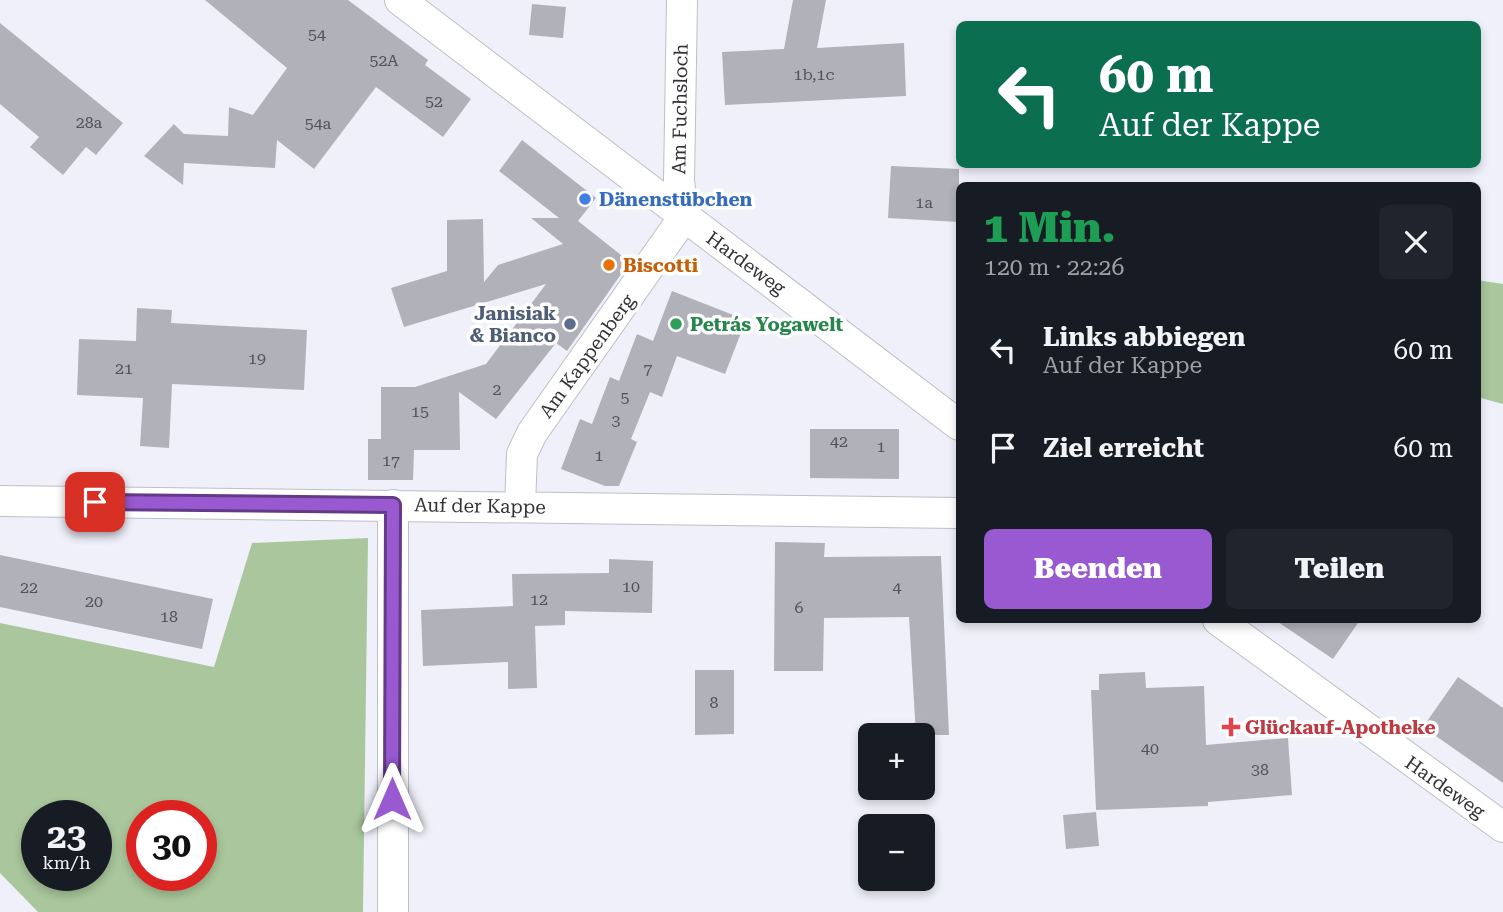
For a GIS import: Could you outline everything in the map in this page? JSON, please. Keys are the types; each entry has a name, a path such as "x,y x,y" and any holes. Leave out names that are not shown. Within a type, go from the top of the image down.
{"street":[{"name":"Hardeweg","path":"400,0 956,423"},
{"name":"Am Fuchsloch","path":"682,0 679,181 684,217"},
{"name":"Am Kappenberg","path":"520,506 522,454 532,433 684,217"},
{"name":"Auf der Kappe","path":"0,501 956,513"},
{"path":"393,505 393,912"},
{"name":"Hardeweg","path":"1223,623 1503,827"}],"green space":[{"path":"1481,281 1503,284 1503,404 1481,398"},
{"path":"368,538 363,912 38,912 0,873 0,623 214,667 252,543"}],"building":[{"path":"205,0 348,0 428,60 425,65 471,99 443,137 376,87 314,169 277,140 275,168 184,163 183,185 144,156 174,124 184,134 228,136 229,107 253,115 287,68"},
{"path":"793,0 826,0 817,48 904,43 906,96 725,105 722,52 784,49"},
{"path":"532,4 566,7 563,38 529,35"},
{"path":"0,23 123,123 96,155 86,147 63,175 30,147 39,137 0,104"},
{"path":"522,140 596,198 578,221 621,255 624,270 567,351 556,343 496,419 459,392 460,450 414,450 413,480 368,480 368,439 381,439 381,387 415,387 486,364 546,284 404,327 391,288 447,271 447,220 483,219 484,282 498,265 563,244 531,218 559,218 499,171"},
{"path":"891,166 959,169 959,182 956,182 956,222 888,218"},
{"path":"672,291 746,320 725,374 677,356 662,397 650,392 631,439 637,442 619,486 605,486 561,469 580,419 592,424 610,377 619,381 637,334 653,341"},
{"path":"137,308 172,310 171,323 307,330 304,390 172,384 169,448 140,446 143,398 77,395 79,339 136,341"},
{"path":"810,429 899,429 899,479 810,478"},
{"path":"775,542 825,543 824,557 941,556 949,735 935,735 935,723 915,723 909,617 824,618 823,671 774,671"},
{"path":"0,555 213,599 202,649 0,607"},
{"path":"609,559 653,561 652,613 565,611 565,625 535,626 537,688 508,689 508,662 423,666 421,610 513,606 512,574 609,573"},
{"path":"1279,623 1358,623 1333,659"},
{"path":"695,670 734,670 734,734 695,735"},
{"path":"1145,672 1146,688 1204,686 1206,745 1288,738 1292,795 1208,802 1208,806 1096,810 1091,690 1099,690 1099,674"},
{"path":"1458,677 1503,708 1503,783 1423,727"},
{"path":"1096,812 1099,846 1066,849 1063,815"}],"place":[{"name":"Dänenstübchen","path":"585,199"},
{"name":"Biscotti","path":"609,265"},
{"name":"Janisiak & Bianco","path":"570,324"},
{"name":"Petra´s Yogawelt","path":"676,324"},
{"name":"Glückauf-Apotheke","path":"1231,727"}],"route":[{"path":"95,502 393,505 392,799"}]}
